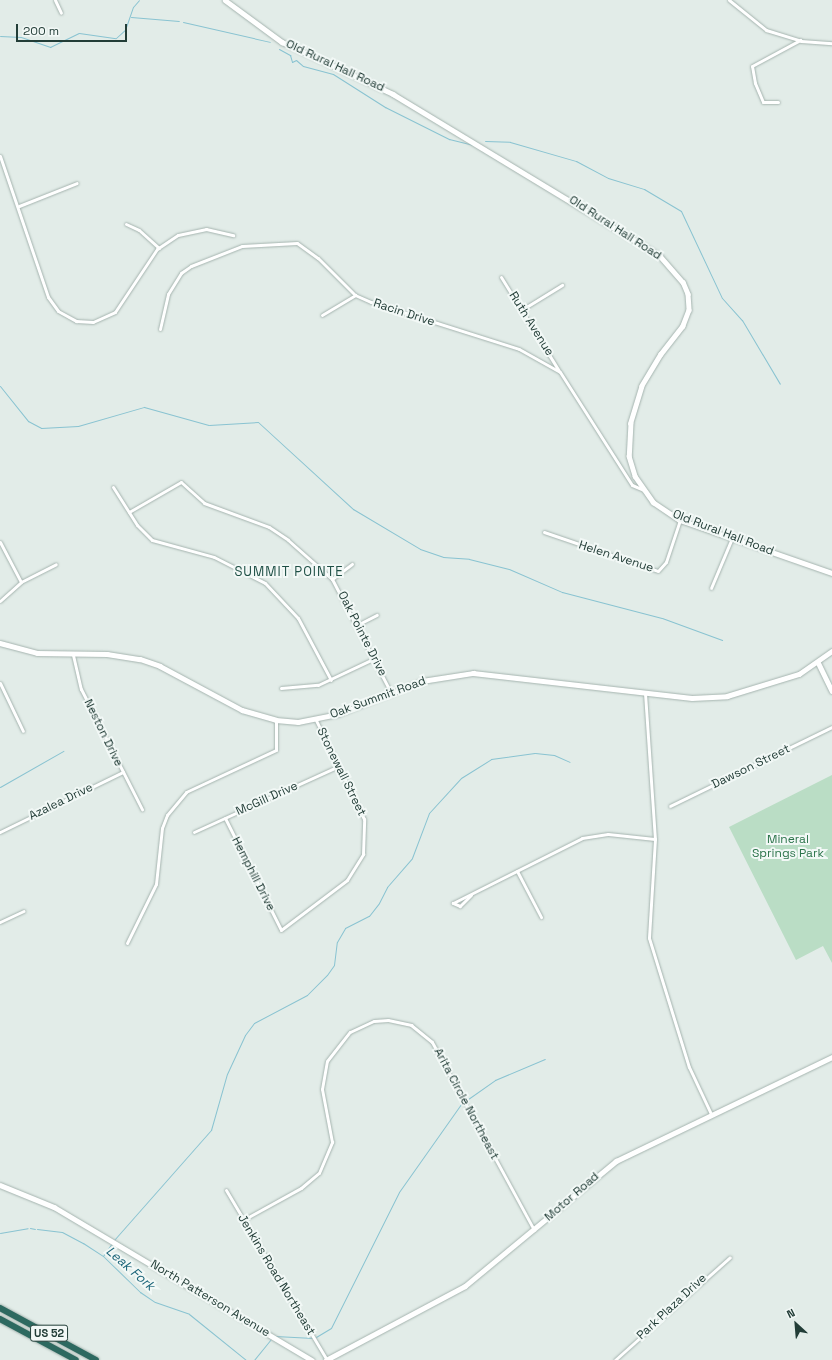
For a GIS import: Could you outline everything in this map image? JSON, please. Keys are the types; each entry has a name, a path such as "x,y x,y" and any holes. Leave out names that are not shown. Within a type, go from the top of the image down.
{"highway":[{"name":"US 52","path":"0,1308 96,1360"},
{"name":"US 52","path":"0,1319 76,1360"}],"street":[{"path":"55,0 61,13"},
{"name":"Old Rural Hall Road","path":"225,0 282,42 393,94 462,133 645,245 675,271 688,294 689,310 683,326 661,354 642,386 631,423 629,456 644,490 662,509 680,520 832,573"},
{"path":"729,0 757,26 800,40 832,43"},
{"path":"778,102 763,102 753,78 752,66 800,40"},
{"path":"0,156 19,206 48,297 58,311 76,321 93,322 115,312 159,248 186,231 206,229 233,235"},
{"path":"19,206 77,183"},
{"path":"126,224 139,230 159,248"},
{"name":"Racin Drive","path":"160,329 168,294 181,273 242,246 297,243 318,258 355,295 519,349 560,372 632,485 644,490"},
{"name":"Ruth Avenue","path":"501,277 523,308 560,372"},
{"path":"523,308 562,285"},
{"path":"322,315 355,295"},
{"name":"Oak Pointe Drive","path":"129,512 181,482 204,503 268,527 332,579 359,624 391,693"},
{"path":"113,487 129,512 152,540 214,557 265,583 298,618 331,680"},
{"name":"Helen Avenue","path":"544,532 658,571 666,562 680,520"},
{"path":"711,588 732,538"},
{"path":"0,542 21,582"},
{"path":"0,601 21,582 56,564"},
{"path":"332,579 352,564"},
{"path":"359,624 378,615"},
{"name":"Oak Summit Road","path":"0,643 37,653 113,655 153,663 242,710 276,720 316,720 422,682 473,673 692,698 727,696 781,682 818,662 832,651"},
{"name":"Neston Drive","path":"73,655 82,689 142,809"},
{"path":"281,688 304,687 331,680 375,658"},
{"path":"818,662 832,691"},
{"path":"0,683 23,730"},
{"path":"645,693 655,839 649,911 650,945 689,1067 711,1114"},
{"path":"127,943 156,884 162,828 167,815 186,792 276,750 276,720"},
{"name":"Stonewall Street","path":"282,930 347,880 363,854 363,815 316,720"},
{"name":"Dawson Street","path":"670,806 832,727"},
{"name":"McGill Drive","path":"194,832 339,766"},
{"name":"Azalea Drive","path":"0,832 123,772"},
{"name":"Hemphill Drive","path":"225,818 282,930"},
{"path":"471,895 460,906 454,903 456,899 471,895 568,844 596,835 655,839"},
{"path":"517,871 541,917"},
{"path":"0,922 24,911"},
{"name":"Arita Circle Northeast","path":"243,1220 301,1188 319,1173 329,1154 333,1136 322,1088 327,1061 350,1032 374,1021 388,1020 411,1025 432,1042 534,1230"},
{"name":"Motor Road","path":"326,1360 465,1286 616,1161 832,1057"},
{"name":"North Patterson Avenue","path":"0,1185 54,1207 312,1360"},
{"name":"Jenkins Road Northeast","path":"226,1190 326,1360"},
{"name":"Park Plaza Drive","path":"614,1360 730,1257"}],"green space":[{"name":"Mineral Springs Park","path":"832,775 832,963 823,946 796,960 729,827"}],"waterway":[{"path":"0,36 21,37 50,47 79,33 116,38 125,30 133,7 139,0"},
{"path":"131,17 179,21"},
{"path":"183,22 270,42"},
{"path":"279,49 290,55 292,62 296,60 303,66 333,74 385,107 449,139 473,145"},
{"path":"485,141 510,142 576,161 608,178 644,189 681,211 722,298 742,320 780,384"},
{"path":"0,386 28,421 41,428 78,426 144,407 209,425 258,422 353,509 420,549 443,557 469,559 509,569 562,592 662,618 722,640"},
{"path":"0,787 63,751"},
{"path":"114,1240 211,1130 227,1074 245,1035 254,1023 307,995 327,975 334,965 337,942 345,928 369,916 379,903 387,887 412,858 429,813 461,778 491,759 535,753 554,755 570,762"},
{"path":"316,1337 331,1328 399,1192 461,1104 495,1080 545,1059"},
{"name":"Leak Fork","path":"0,1233 28,1228"},
{"name":"Leak Fork","path":"30,1228 35,1229"},
{"name":"Leak Fork","path":"37,1229 62,1232 83,1243 103,1256 140,1292 155,1302 189,1314 246,1360"},
{"path":"103,1256 112,1243"},
{"path":"275,1336 313,1338"},
{"path":"254,1360 272,1338"}],"district":[{"name":"SUMMIT POINTE","path":"289,572"}]}
